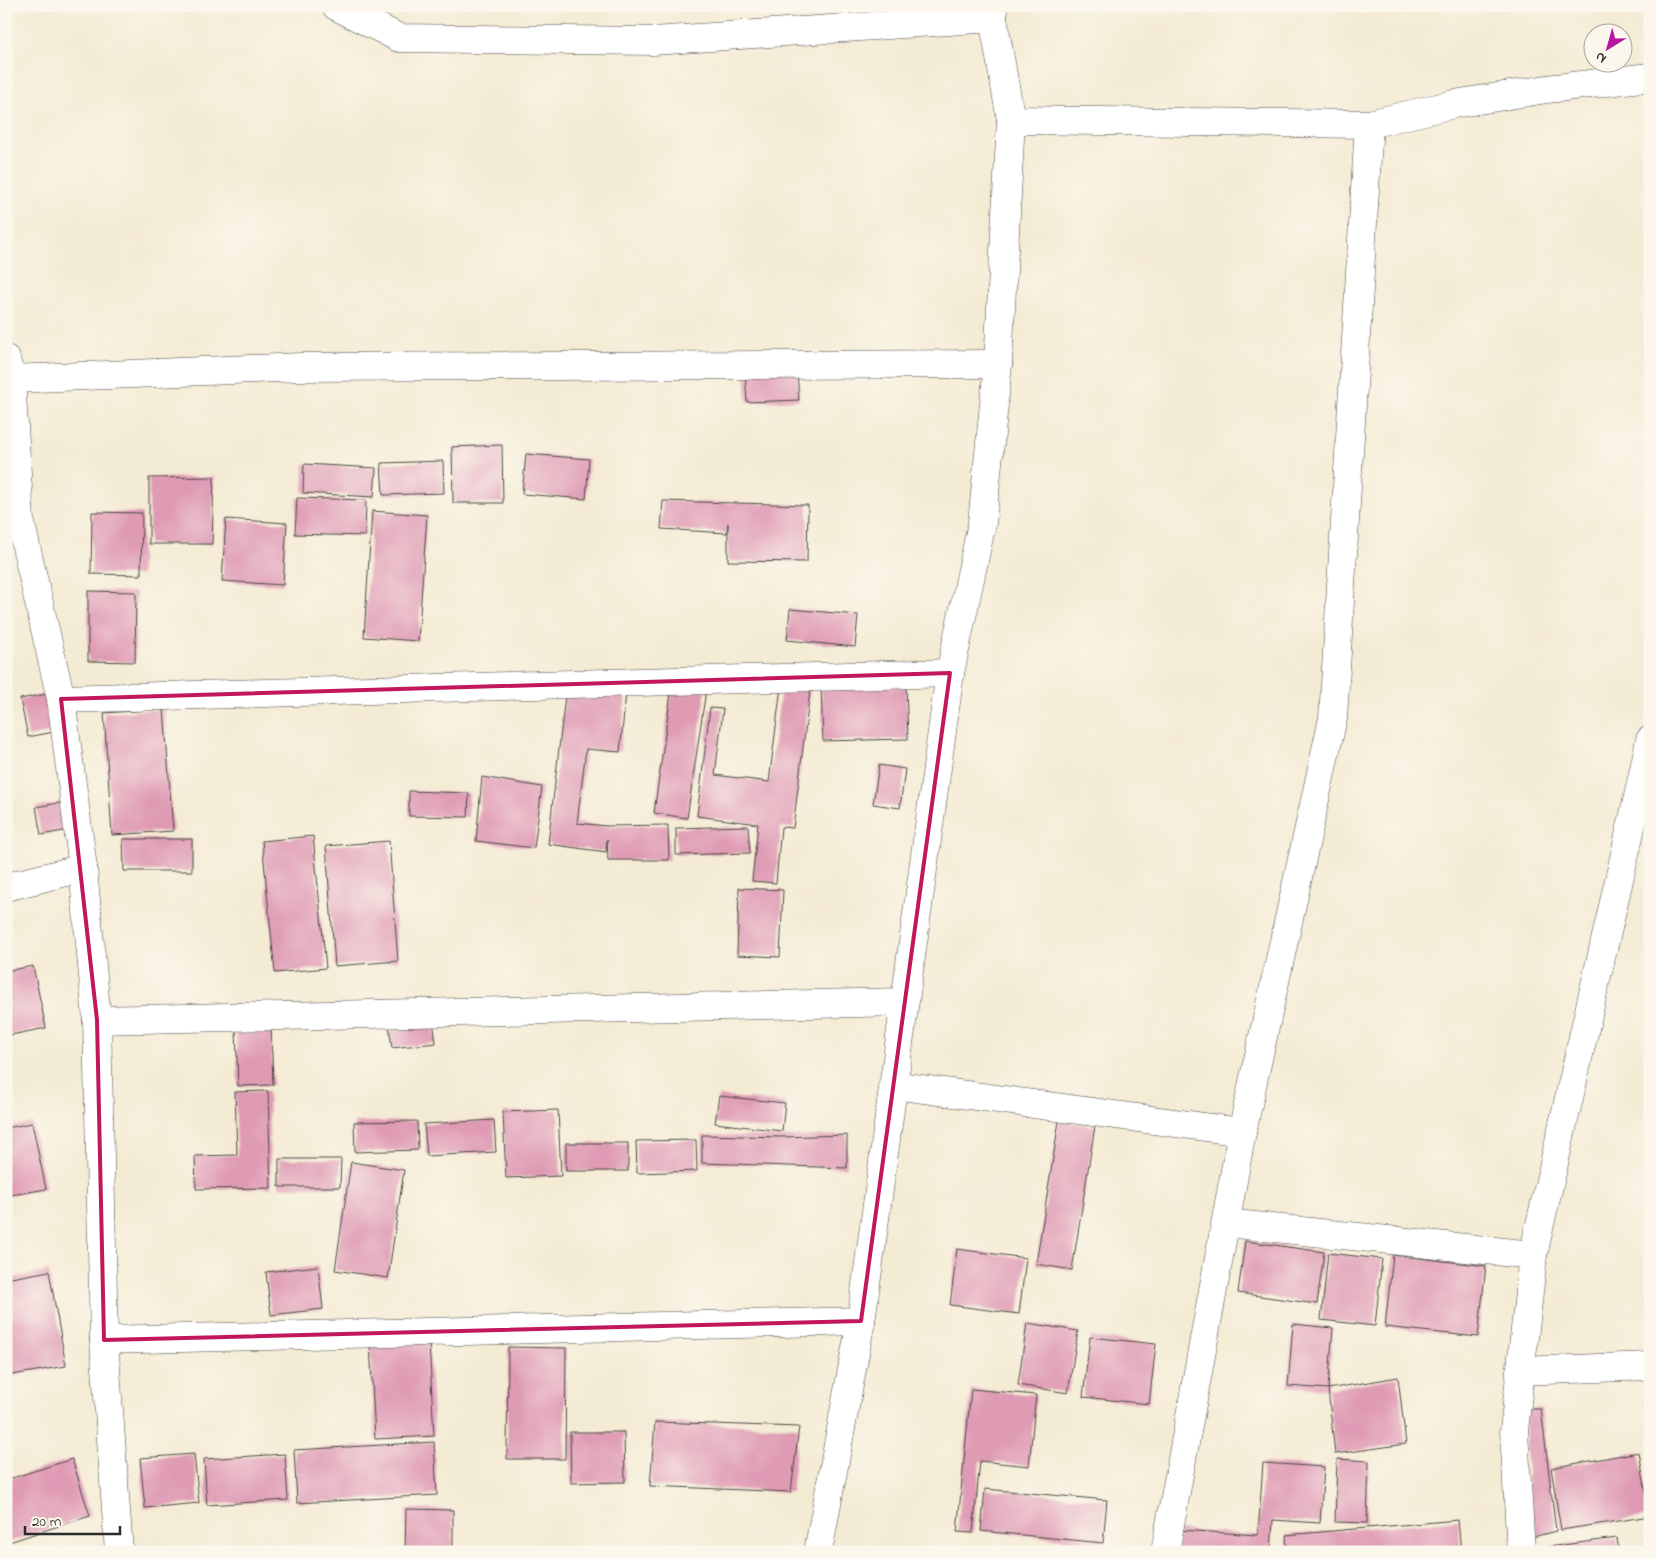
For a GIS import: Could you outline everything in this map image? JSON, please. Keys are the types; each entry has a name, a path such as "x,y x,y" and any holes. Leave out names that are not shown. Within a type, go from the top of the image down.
{"street":[{"path":"336,6 399,38 652,41 993,12 1011,120 998,364 982,524 950,673 861,1321 818,1552"},
{"path":"1011,120 1369,124 1454,104 1547,89 1650,77"},
{"path":"1165,1552 1242,1132 1333,718 1369,124"},
{"path":"119,1552 104,1340 96,1020 83,868 61,699 13,522 9,369 998,364"},
{"path":"61,699 950,673"},
{"path":"1521,1552 1514,1431 1533,1255 1644,796 1650,740"},
{"path":"6,887 83,868"},
{"path":"96,1020 904,1002"},
{"path":"893,1084 1242,1132"},
{"path":"1226,1223 1533,1255"},
{"path":"104,1340 861,1321"},
{"path":"1520,1371 1650,1366"}],"highlighted area":[{"path":"950,673 861,1321 104,1340 97,1020 61,699"}],"building":[{"path":"797,370 799,400 747,402 745,372"},
{"path":"502,445 503,503 453,503 452,447"},
{"path":"526,454 589,459 586,499 522,494"},
{"path":"443,461 444,493 383,495 381,463"},
{"path":"304,464 376,468 374,497 303,493"},
{"path":"214,477 212,544 149,544 149,478"},
{"path":"297,498 366,500 365,536 295,534"},
{"path":"663,501 808,505 807,562 728,561 728,523 727,533 661,529"},
{"path":"372,511 427,515 418,641 364,637"},
{"path":"92,512 142,513 141,575 91,574"},
{"path":"226,519 287,523 283,585 222,581"},
{"path":"6,589 11,604 6,605"},
{"path":"88,591 136,592 135,662 88,661"},
{"path":"790,609 858,615 855,647 787,640"},
{"path":"672,685 706,690 687,818 654,813"},
{"path":"906,686 908,739 823,741 821,688"},
{"path":"566,687 626,693 620,752 586,749 577,823 607,826 668,825 669,860 608,860 607,839 606,852 548,844"},
{"path":"781,687 810,691 793,828 781,827 776,883 752,881 758,824 697,816 710,708 723,709 715,775 769,782"},
{"path":"52,693 59,731 28,737 20,699"},
{"path":"164,709 173,831 112,835 104,713"},
{"path":"879,765 905,769 900,808 873,804"},
{"path":"482,777 542,787 534,848 476,841"},
{"path":"409,791 469,793 468,817 409,816"},
{"path":"64,802 69,830 41,835 36,807"},
{"path":"748,826 750,853 676,855 676,828"},
{"path":"313,836 326,968 275,973 262,841"},
{"path":"123,839 192,839 192,871 124,871"},
{"path":"389,841 398,961 335,966 326,846"},
{"path":"739,888 783,890 780,957 737,955"},
{"path":"33,966 46,1028 6,1036 6,971"},
{"path":"433,1020 436,1043 392,1048 389,1025"},
{"path":"271,1027 273,1085 238,1086 236,1028"},
{"path":"268,1091 271,1188 196,1189 195,1156 237,1155 235,1092"},
{"path":"719,1096 785,1103 782,1131 715,1123"},
{"path":"558,1110 561,1176 506,1178 503,1112"},
{"path":"494,1120 496,1152 427,1156 424,1124"},
{"path":"417,1121 418,1150 355,1152 354,1122"},
{"path":"1059,1121 1095,1126 1072,1270 1036,1264"},
{"path":"32,1123 46,1189 6,1196 6,1128"},
{"path":"702,1135 780,1137 847,1135 847,1168 702,1163"},
{"path":"696,1140 697,1171 637,1173 636,1141"},
{"path":"566,1143 628,1143 628,1171 566,1171"},
{"path":"279,1159 341,1159 340,1187 279,1187"},
{"path":"351,1162 404,1170 388,1278 335,1270"},
{"path":"1245,1241 1324,1252 1317,1304 1238,1293"},
{"path":"957,1249 1026,1258 1019,1314 950,1305"},
{"path":"1328,1253 1382,1259 1375,1326 1321,1320"},
{"path":"1393,1255 1486,1266 1478,1337 1385,1327"},
{"path":"318,1266 323,1309 271,1315 266,1272"},
{"path":"49,1271 66,1366 6,1376 6,1279"},
{"path":"1027,1323 1078,1331 1068,1393 1018,1385"},
{"path":"1293,1324 1333,1328 1328,1389 1288,1386"},
{"path":"1090,1337 1156,1344 1149,1404 1083,1397"},
{"path":"429,1340 434,1436 375,1439 370,1343"},
{"path":"508,1347 566,1348 565,1459 507,1459"},
{"path":"1398,1377 1406,1444 1335,1454 1328,1389"},
{"path":"1647,1381 1650,1381 1650,1397 1649,1397"},
{"path":"971,1389 1036,1395 1029,1466 980,1461 973,1533 957,1532"},
{"path":"1525,1409 1541,1409 1556,1531 1529,1538"},
{"path":"655,1422 799,1427 791,1492 650,1486"},
{"path":"570,1432 624,1432 625,1482 571,1483"},
{"path":"434,1442 437,1495 297,1503 294,1450"},
{"path":"1639,1452 1650,1516 1561,1530 1551,1468"},
{"path":"194,1454 199,1503 145,1508 140,1458"},
{"path":"285,1454 288,1500 207,1505 204,1459"},
{"path":"72,1459 90,1516 6,1543 6,1480"},
{"path":"1337,1459 1369,1461 1367,1523 1335,1522"},
{"path":"1263,1463 1324,1467 1320,1523 1273,1520 1271,1552 1178,1552 1179,1530 1258,1535"},
{"path":"985,1489 1107,1500 1103,1543 981,1531"},
{"path":"406,1509 453,1510 453,1552 405,1552"},
{"path":"1458,1520 1461,1552 1287,1552 1286,1535"},
{"path":"1617,1538 1619,1552 1531,1552 1531,1549"}]}
